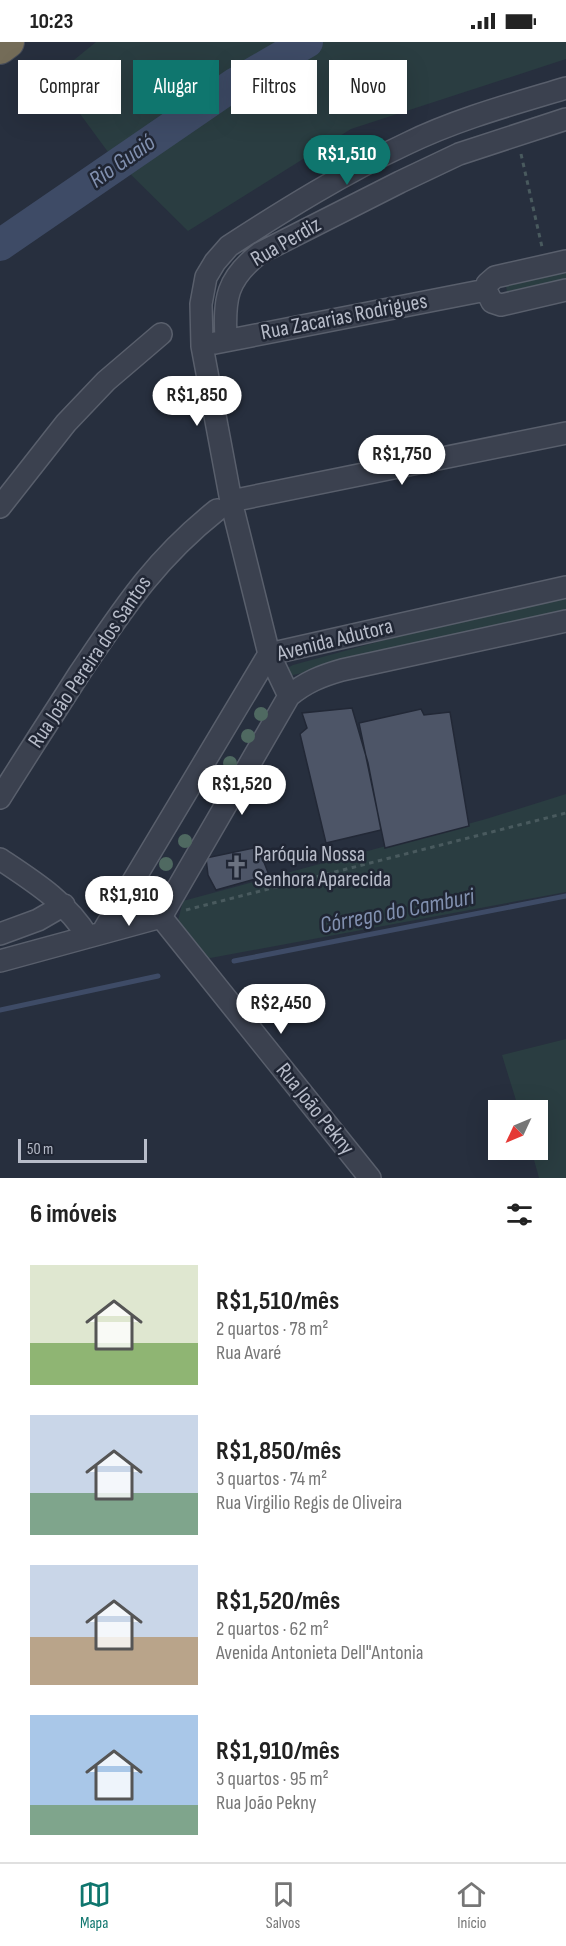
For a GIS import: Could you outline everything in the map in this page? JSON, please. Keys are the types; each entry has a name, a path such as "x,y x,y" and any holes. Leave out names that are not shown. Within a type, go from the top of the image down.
{"highway":[{"path":"0,48 8,42"}],"street":[{"path":"0,961 161,917 289,696 268,654 224,506 202,346 201,304 206,277 215,262 229,246 338,178 408,142 566,88"},
{"name":"Rua Perdiz","path":"226,339 225,305 229,290 246,264 260,254 459,154 566,119"},
{"path":"556,264 495,277 487,284 486,290 492,302 501,305 566,290"},
{"name":"Rua Zacarias Rodrigues","path":"202,346 226,339 486,290"},
{"path":"0,507 66,423 106,381 161,334"},
{"path":"224,506 566,433"},
{"name":"Rua João Pereira dos Santos","path":"0,798 130,597 188,533 224,506"},
{"name":"Avenida Adutora","path":"95,935 126,893 268,654 566,587"},
{"name":"Avenida Adutora","path":"289,696 317,677 342,670 566,621"},
{"path":"0,859 64,905 95,935"},
{"path":"126,893 139,910 161,917"},
{"path":"0,934 38,920 64,905"},
{"name":"Rua João Pekny","path":"161,917 370,1178"}],"path":[{"path":"517,134 556,264"},
{"path":"161,917 566,813"}],"green space":[{"path":"96,42 566,42 566,59 407,111 407,60 329,60 329,114 397,114 351,129 188,231 108,152 80,114 121,114 121,60 74,60"},
{"path":"566,272 566,287 508,298 506,286"},
{"path":"566,598 566,613 289,676 287,668 293,665 425,629"},
{"path":"566,794 566,892 205,959 177,924 183,901 486,819"},
{"path":"566,1039 566,1178 539,1178 534,1160 548,1160 548,1100 516,1100 502,1055"}],"building":[{"path":"352,708 368,763 381,830 326,843 300,734 307,728 302,713"},
{"path":"421,709 424,715 450,712 469,826 385,848 359,723"},
{"name":"Paróquia Nossa Senhora Aparecida","path":"258,847 269,875 216,890 208,875 206,858"}],"waterway":[{"name":"Rio Guaió","path":"0,245 236,83 307,42"},
{"name":"Córrego do Camburi","path":"234,961 566,896"},
{"name":"Córrego do Camburi","path":"0,1010 158,976"}],"place":[{"name":"Paróquia Nossa Senhora Aparecida","path":"236,867"}]}
